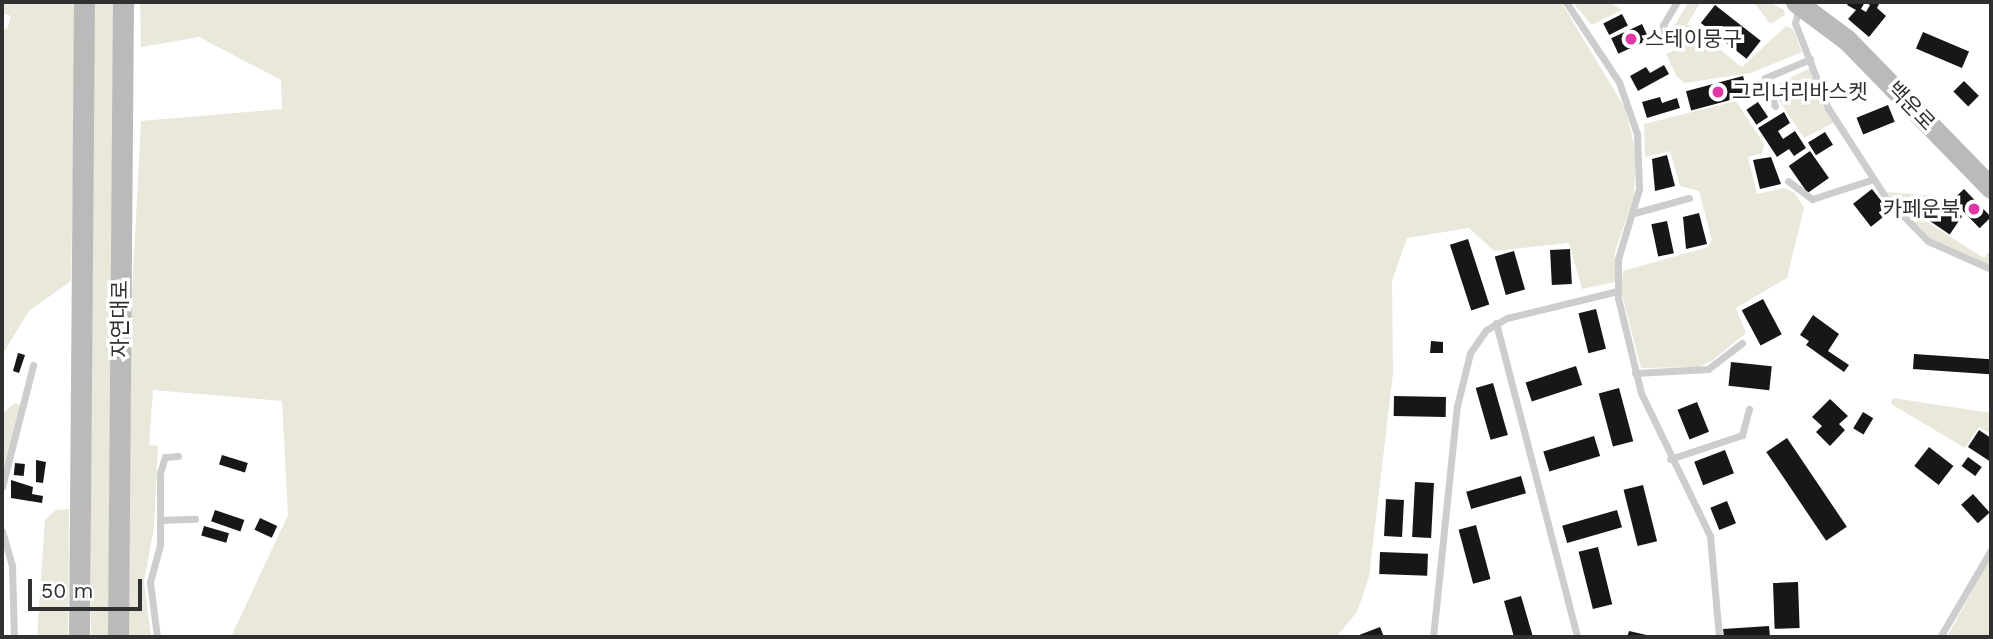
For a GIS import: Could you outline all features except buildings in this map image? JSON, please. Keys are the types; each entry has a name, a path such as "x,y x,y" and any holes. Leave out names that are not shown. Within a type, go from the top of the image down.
{"main road":[{"name":"자연대로","path":"79,637 84,2"},
{"name":"자연대로","path":"118,637 123,2"},
{"name":"백운로","path":"1798,3 1847,40 1991,188"}],"lane":[{"path":"1566,2 1619,82 1631,111 1640,151 1634,213 1618,258 1618,291 1635,373 1670,458 1710,537 1719,637"},
{"path":"1665,36 1662,24 1677,2"},
{"path":"1798,3 1795,23 1828,108 1874,179 1922,237 1953,256 1991,269"},
{"path":"1774,106 1765,78 1810,59"},
{"path":"1788,181 1812,199 1874,179"},
{"path":"1634,213 1689,198"},
{"path":"1433,637 1463,373 1477,341 1496,323 1618,291"},
{"path":"1496,323 1577,637"},
{"path":"1635,373 1708,369 1742,343"},
{"path":"2,487 33,365"},
{"path":"1670,458 1742,435 1749,410"},
{"path":"157,637 150,582 160,544 162,463 165,457 178,456"},
{"path":"160,520 195,519"},
{"path":"2,531 12,567 13,637"},
{"path":"1940,637 1991,550"}],"shaded area":[{"path":"2,2 76,2 71,281 29,311 2,355 2,29 7,29 11,16 2,13"},
{"path":"91,2 115,2 115,637 91,637"},
{"path":"140,2 1561,2 1625,108 1636,152 1634,196 1615,252 1615,282 1582,289 1569,243 1494,251 1469,228 1407,238 1392,281 1393,373 1369,577 1357,612 1336,637 231,637 288,515 282,401 153,390 149,445 158,446 154,528 144,581 151,637 126,637 127,387 141,121 282,109 281,80 199,37 141,47"},
{"path":"1572,2 1609,2 1622,10 1592,25"},
{"path":"1689,2 1701,2 1687,24 1742,67 1786,26 1793,29 1802,52 1751,73 1685,83 1677,77 1666,54 1677,49 1672,36 1667,37"},
{"path":"1754,2 1769,2 1784,10 1785,15 1770,24"},
{"path":"1810,68 1833,123 1804,138 1775,94 1774,86"},
{"path":"1736,101 1764,144 1762,153 1748,157 1757,194 1784,188 1795,193 1804,208 1787,278 1736,308 1746,333 1712,361 1698,367 1641,368 1621,291 1623,271 1708,247 1712,240 1699,191 1680,186 1670,151 1645,157 1644,124"},
{"path":"1886,192 1937,196 1922,219 1984,258 1991,249 1991,266 1934,242"},
{"path":"1893,398 1991,413 1991,434 1979,427 1965,448 1891,404"},
{"path":"15,403 21,406 2,476 2,414"},
{"path":"69,509 68,637 37,637 45,520 55,510"},
{"path":"1991,557 1991,637 1947,637 1982,573"}],"place":[{"name":"스테이뭉구","path":"1631,39"},
{"name":"그리너리바스켓","path":"1718,92"},
{"name":"카페운북","path":"1974,209"}]}
